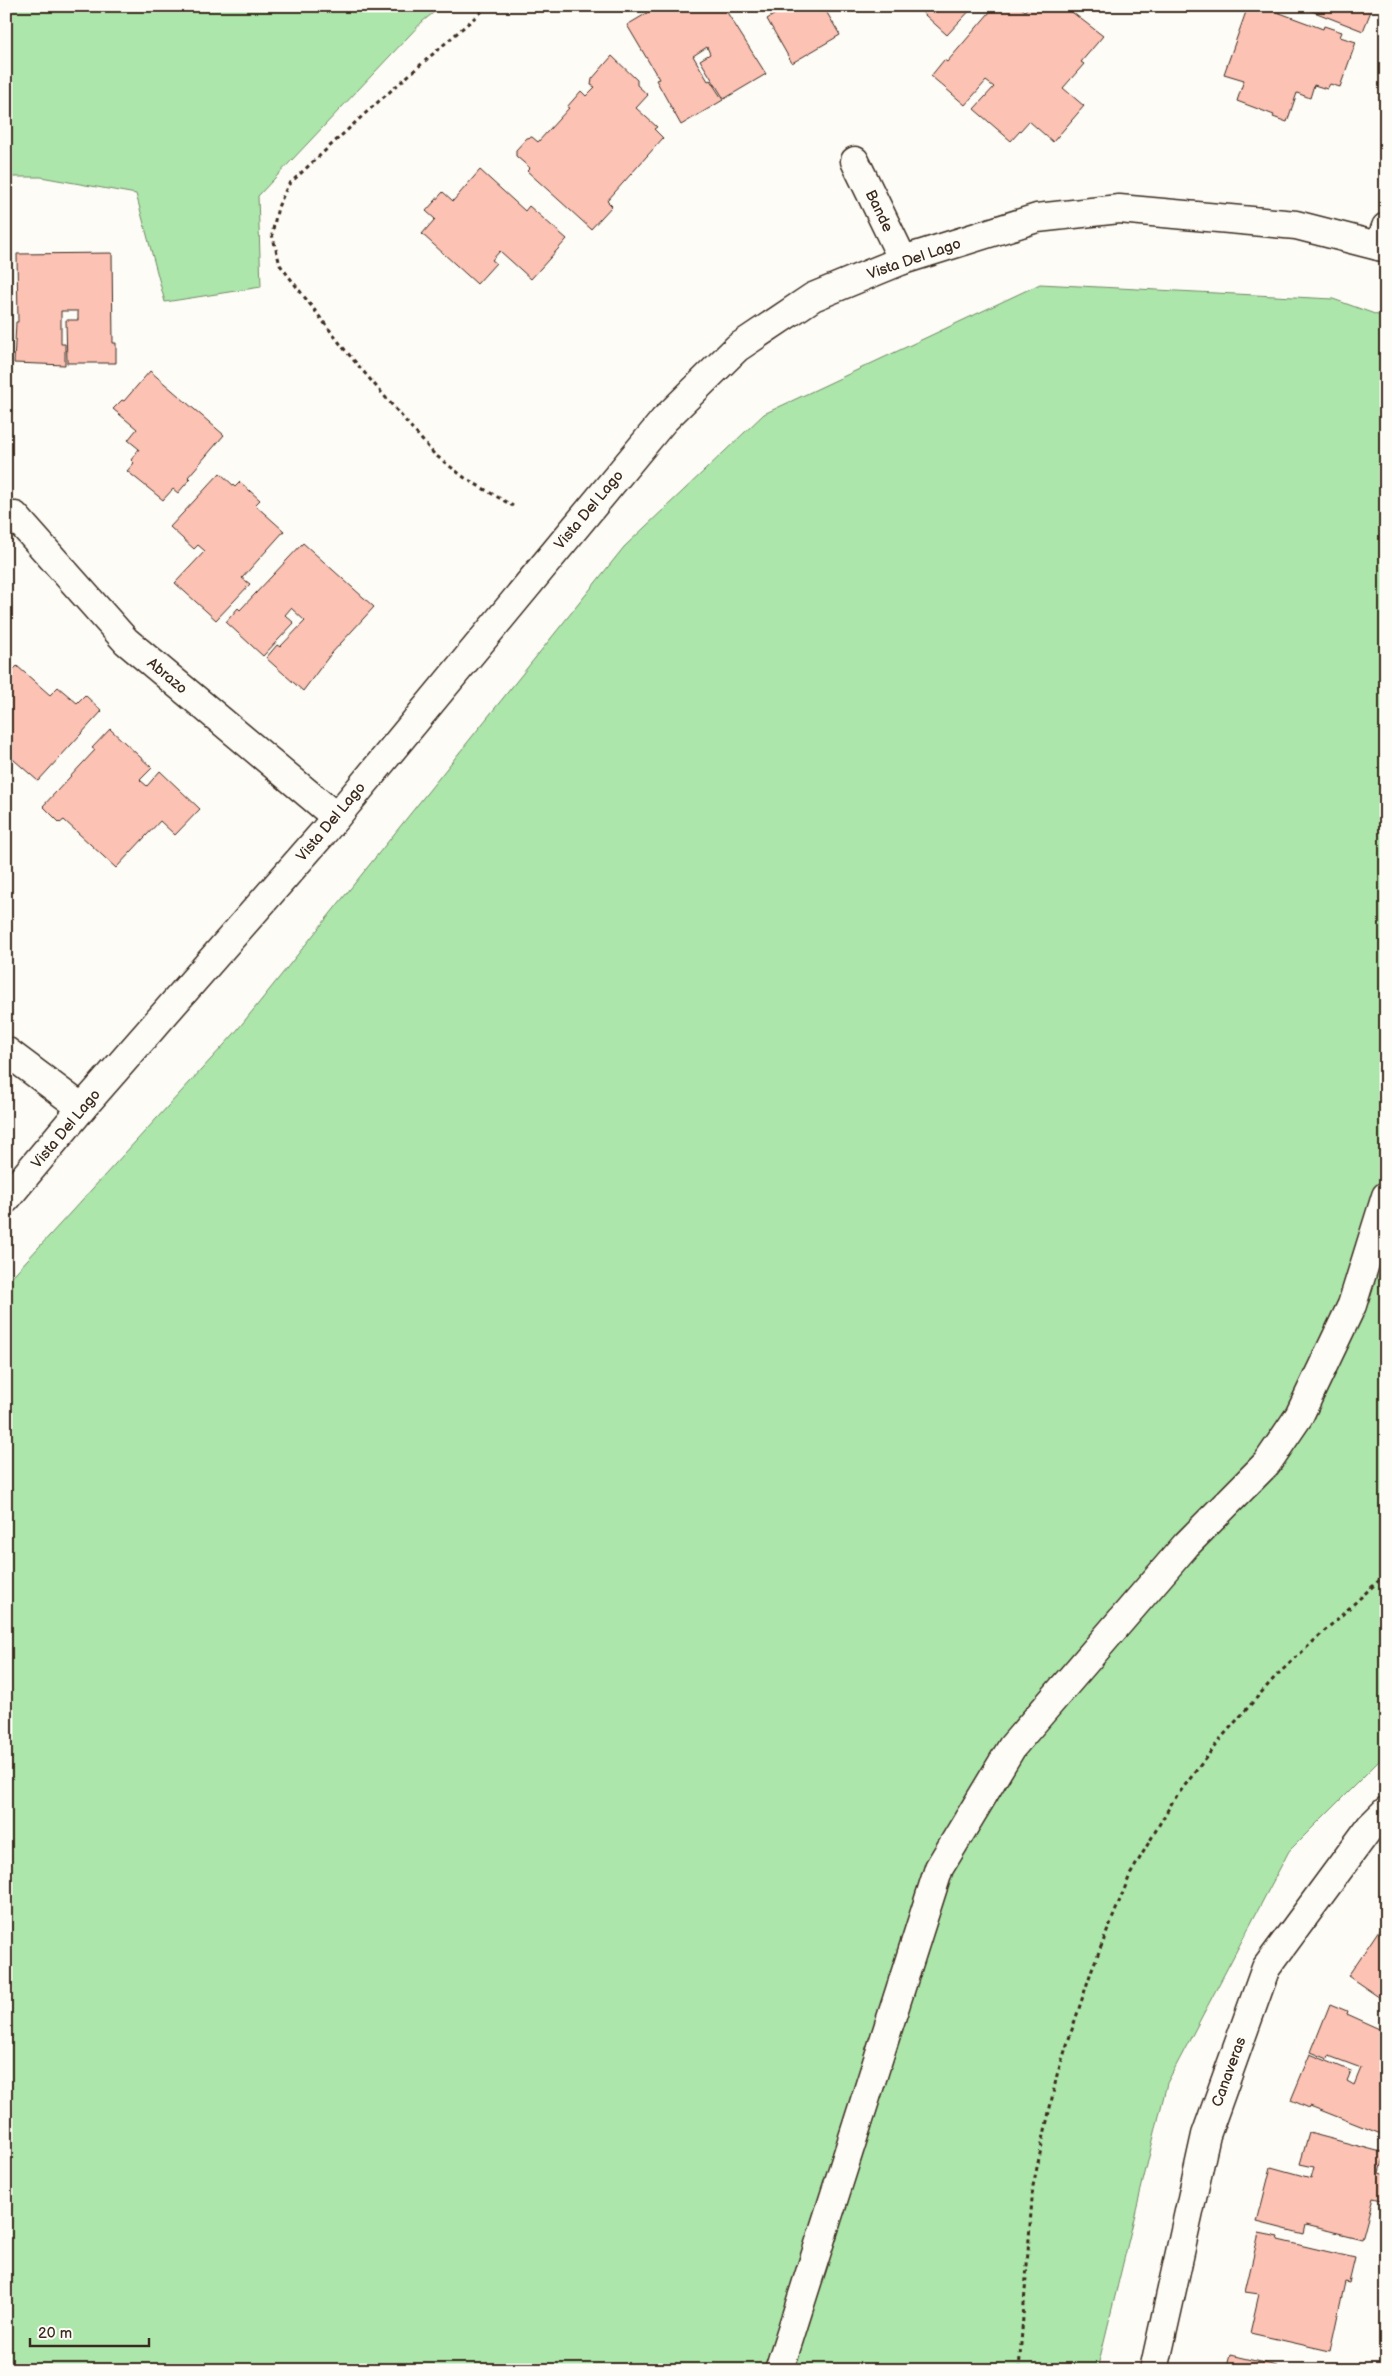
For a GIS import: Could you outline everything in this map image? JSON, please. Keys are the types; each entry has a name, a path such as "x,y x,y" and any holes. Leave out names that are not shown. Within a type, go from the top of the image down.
{"street":[{"name":"Bande","path":"855,161 903,260"},
{"name":"Vista Del Lago","path":"6,1199 82,1108 336,817 664,420 737,348 813,297 903,260 1037,218 1119,208 1296,225 1384,240"},
{"name":"Abrazo","path":"15,516 126,641 336,817"},
{"path":"6,1051 82,1108"},
{"path":"779,2370 939,1868 1012,1747 1186,1546 1267,1463 1299,1416 1352,1305 1386,1196"},
{"name":"Canaveras","path":"1154,2370 1206,2135 1266,1968 1370,1827 1386,1811"}],"path":[{"path":"488,6 370,109 288,185 278,207 272,234 280,265 345,350 434,454 465,478 513,506"},
{"path":"1019,2370 1033,2186 1057,2075 1092,1969 1130,1875 1173,1802 1221,1738 1276,1676 1386,1574"}],"green space":[{"path":"6,6 442,6 423,21 258,196 261,287 165,302 136,194 41,177 6,177"},
{"path":"1040,284 1333,299 1386,318 1386,1754 1289,1851 1167,2083 1097,2370 6,2370 6,1283 234,1034 624,547 764,414"}],"building":[{"path":"659,6 723,6 766,74 724,99 700,60 710,54 707,47 693,56 708,81 710,80 723,100 681,125 656,80 659,79 627,25"},
{"path":"774,6 823,6 840,35 792,63 767,19 777,13"},
{"path":"915,6 974,6 947,35"},
{"path":"995,6 1019,6 1025,11 1029,6 1064,6 1103,36 1081,62 1084,64 1063,88 1084,106 1053,142 1029,121 1011,141 974,109 994,87 986,81 965,105 931,76 944,60 947,62"},
{"path":"1248,6 1261,6 1323,29 1324,26 1342,32 1340,37 1356,42 1340,87 1330,84 1327,89 1314,85 1310,98 1297,93 1287,122 1237,101 1244,80 1224,74"},
{"path":"1299,6 1373,6 1363,31"},
{"path":"612,56 637,80 637,85 648,95 636,108 657,127 654,129 663,138 607,201 612,206 591,229 527,171 530,168 516,156 516,150 527,138 532,137 538,142 569,108 567,107 581,91 586,96 595,87 591,85 592,79"},
{"path":"480,170 525,211 529,206 567,239 531,279 500,251 492,260 496,263 477,284 422,234 435,219 426,211 443,192 453,201"},
{"path":"112,253 113,343 116,343 116,363 67,363 66,320 78,320 78,311 61,311 61,344 65,344 65,365 14,363 16,322 18,322 17,254"},
{"path":"150,371 224,435 188,477 190,479 178,493 173,489 163,500 127,471 134,463 131,460 139,449 128,440 137,429 113,409 122,400 124,401"},
{"path":"220,473 235,487 240,482 260,500 255,505 284,531 242,578 250,584 216,620 175,583 205,551 198,545 194,549 170,527"},
{"path":"303,543 374,607 330,655 303,691 266,658 277,645 280,647 305,621 291,608 285,615 294,623 263,656 226,622 238,608 240,610"},
{"path":"17,666 50,695 58,687 77,703 85,695 102,711 38,781 6,753 6,677"},
{"path":"110,729 152,768 140,780 147,786 160,771 200,809 175,835 160,821 116,868 64,820 60,823 43,806 95,750 92,748"},
{"path":"1379,1930 1386,1935 1386,2002 1348,1976"},
{"path":"1330,2004 1347,2011 1346,2014 1386,2032 1386,2136 1291,2100 1310,2054 1351,2071 1347,2081 1354,2085 1361,2068 1329,2056 1328,2059 1311,2052"},
{"path":"1309,2133 1385,2153 1380,2173 1386,2175 1386,2201 1373,2198 1362,2239 1306,2225 1304,2234 1257,2222 1271,2167 1311,2178 1314,2167 1300,2164"},
{"path":"1259,2233 1279,2237 1278,2240 1355,2258 1349,2283 1345,2282 1330,2351 1250,2333 1259,2294 1245,2292"},
{"path":"1230,2355 1277,2366 1276,2370 1226,2370"}]}
